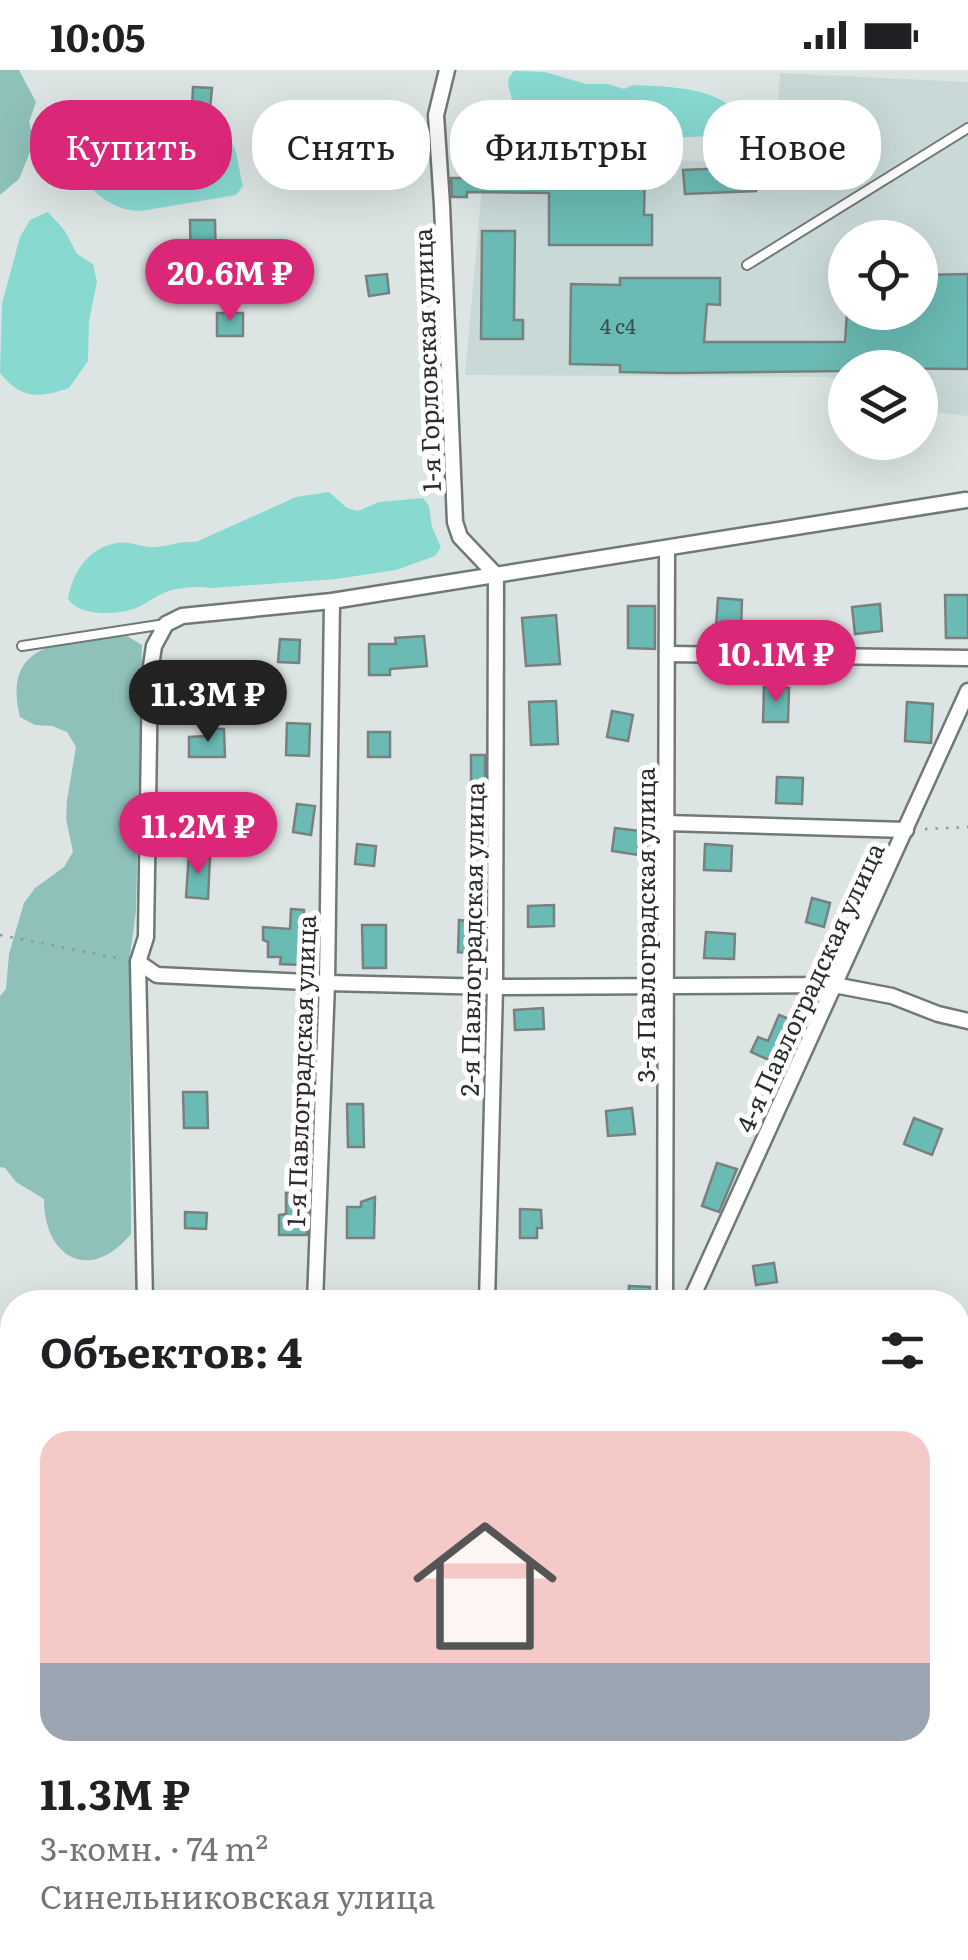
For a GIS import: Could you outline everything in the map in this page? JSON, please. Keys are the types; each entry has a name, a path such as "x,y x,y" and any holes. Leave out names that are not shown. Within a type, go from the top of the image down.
{"street":[{"name":"1-я Горловская улица","path":"447,70 436,115 455,522 460,536 496,575"},
{"path":"145,1290 138,962 146,937 150,672 154,646 166,624 182,616 332,601 966,500"},
{"name":"3-я Павлоградская улица","path":"665,1290 666,548"},
{"name":"2-я Павлоградская улица","path":"487,1290 495,987 496,575"},
{"name":"1-я Павлоградская улица","path":"314,1290 327,983 332,601"},
{"path":"667,654 968,658"},
{"name":"4-я Павлоградская улица","path":"695,1290 968,691"},
{"path":"666,823 906,830"},
{"path":"138,962 158,975 327,983 495,987 834,984 892,996 968,1021"}],"lane":[{"path":"747,265 968,128"},
{"path":"22,646 166,624"}],"path":[{"path":"906,830 968,827"},
{"path":"0,936 138,962"}],"shaded area":[{"path":"0,70 19,70 35,100 30,100 30,152 19,179 0,195"},
{"path":"514,71 545,72 586,84 624,89 633,85 663,87 695,91 720,100 703,100 703,136 683,137 683,100 513,100 509,77"},
{"path":"780,73 968,82 968,416 938,412 938,350 828,350 828,377 465,375 482,190 683,190 683,161 703,161 703,190 881,190 881,100 778,100"},
{"path":"232,143 243,186 236,195 141,211 120,207 94,191 232,190"},
{"path":"48,212 65,231 77,254 93,264 97,282 89,321 88,361 69,388 32,394 16,388 0,373 2,304 20,237 30,220"},
{"path":"329,492 347,508 358,511 379,502 423,498 441,547 435,556 396,570 336,579 182,588 119,612 90,612 68,599 73,580 84,563 107,545 155,547 196,542 296,497"},
{"path":"127,636 142,645 136,911 130,956 131,1234 101,1258 86,1260 61,1249 46,1220 44,1199 0,1167 0,996 6,989 9,954 24,903 35,888 64,867 73,852 66,819 76,747 67,732 35,725 20,717 17,690 21,671 31,657 46,648"}],"building":[{"path":"193,87 212,88 211,100 192,100"},
{"path":"703,169 703,190 756,191 685,194 683,170"},
{"path":"452,190 645,190 644,215 652,215 652,245 549,245 549,193 467,192 467,197 452,197"},
{"path":"190,220 215,220 216,270 191,271"},
{"path":"482,231 515,231 514,320 523,320 523,339 481,339"},
{"path":"387,274 389,293 369,296 366,276"},
{"path":"968,274 968,369 938,369 938,350 828,350 828,371 620,372 620,365 570,364 571,284 620,285 620,278 720,278 720,305 707,304 704,342 845,342 846,330 938,330 938,275"},
{"path":"217,313 243,313 243,336 217,336"},
{"path":"945,595 968,595 968,638 946,638"},
{"path":"718,598 742,600 741,628 716,627"},
{"path":"880,604 882,631 855,634 852,607"},
{"path":"628,606 655,606 655,649 628,648"},
{"path":"556,615 560,664 526,666 522,618"},
{"path":"424,636 427,666 390,669 390,675 369,675 369,644 396,644 395,638"},
{"path":"280,639 300,640 299,663 278,662"},
{"path":"764,687 789,688 788,722 763,722"},
{"path":"556,701 558,744 531,745 529,702"},
{"path":"907,702 933,704 931,743 905,741"},
{"path":"612,711 633,715 628,741 607,737"},
{"path":"287,723 310,724 309,756 286,755"},
{"path":"206,729 224,729 225,757 189,757 189,737 206,736"},
{"path":"368,732 390,732 390,757 368,757"},
{"path":"471,755 485,755 485,789 471,789"},
{"path":"777,777 803,778 802,804 776,803"},
{"path":"297,804 315,806 311,835 293,832"},
{"path":"615,828 649,832 646,856 612,851"},
{"path":"357,844 376,846 374,866 355,864"},
{"path":"705,844 732,846 731,871 704,870"},
{"path":"189,854 210,856 208,899 186,897"},
{"path":"812,898 830,903 824,927 806,922"},
{"path":"554,905 554,926 528,927 528,906"},
{"path":"291,909 304,910 302,965 280,964 281,957 268,957 268,942 263,940 263,927 290,929"},
{"path":"459,920 480,922 478,954 458,952"},
{"path":"362,925 386,925 386,968 363,968"},
{"path":"706,932 735,934 734,959 704,958"},
{"path":"543,1008 544,1029 515,1030 514,1010"},
{"path":"779,1015 800,1023 780,1065 751,1052 758,1037 768,1041"},
{"path":"183,1092 207,1092 208,1128 184,1128"},
{"path":"347,1104 363,1104 364,1147 348,1147"},
{"path":"632,1108 635,1134 608,1136 606,1111"},
{"path":"914,1118 942,1129 932,1155 904,1144"},
{"path":"717,1163 737,1169 719,1212 702,1206"},
{"path":"286,1193 308,1193 307,1235 279,1235 279,1215 286,1214"},
{"path":"375,1197 374,1238 347,1238 347,1207 361,1207 361,1202"},
{"path":"520,1209 541,1210 542,1228 537,1228 537,1238 520,1238"},
{"path":"185,1212 207,1213 206,1229 185,1228"},
{"path":"774,1263 777,1282 756,1285 753,1266"},
{"path":"629,1286 650,1287 650,1290 629,1290"}]}
